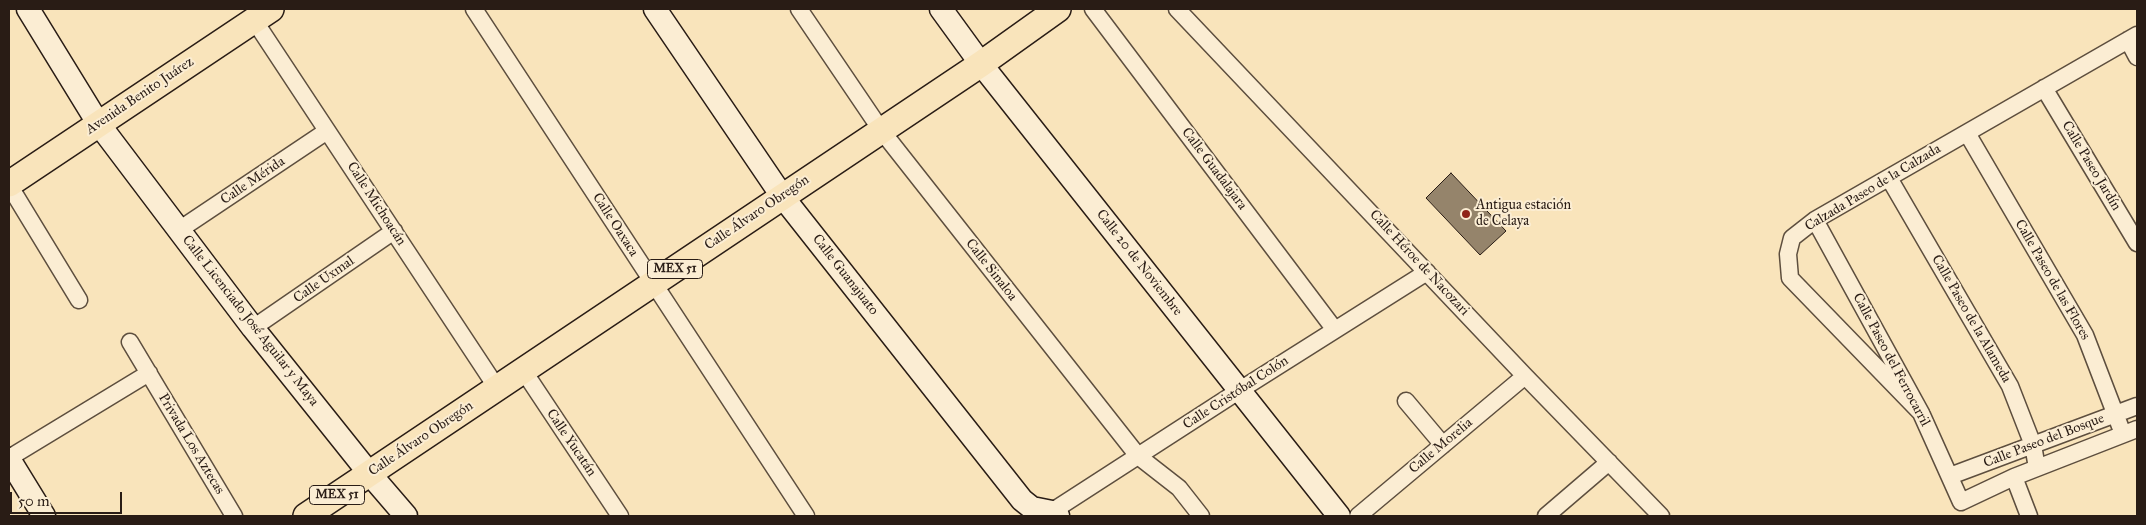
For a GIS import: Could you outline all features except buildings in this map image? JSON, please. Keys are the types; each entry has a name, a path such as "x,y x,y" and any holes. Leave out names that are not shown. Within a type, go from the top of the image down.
{"main road":[{"name":"Calle Álvaro Obregón","path":"306,516 981,64 1058,9"},
{"name":"Avenida Benito Juárez","path":"9,185 98,123 262,14"}],"street":[{"name":"Calle Licenciado José Aguilar y Maya","path":"28,9 98,123 253,328 369,474 406,516"},
{"name":"Calle Oaxaca","path":"474,9 805,516"},
{"name":"Calle Guanajuato","path":"655,9 782,196 1022,500 1032,508 1052,515"},
{"name":"Calle Sinaloa","path":"799,9 881,130 1138,456 1179,488 1201,516"},
{"name":"Calle 20 de Noviembre","path":"941,9 981,64 1338,516"},
{"name":"Calle Guadalajara","path":"1093,9 1335,330"},
{"name":"Calle Héroe de Nacozari","path":"1178,9 1525,376 1661,516"},
{"name":"Calle Michoacán","path":"262,14 327,131 497,388"},
{"path":"2132,38 2137,58"},
{"name":"Calzada Paseo de la Calzada","path":"1921,413 1790,278 1788,254 1792,238 1815,220 2132,38"},
{"name":"Calle Paseo Jardín","path":"2044,88 2137,244"},
{"name":"Calle Mérida","path":"179,230 327,131"},
{"name":"Calle Paseo de las Flores","path":"1967,133 2085,334 2116,414 2130,431"},
{"name":"Calle Paseo de la Alameda","path":"1889,178 2010,386 2033,445 2038,468"},
{"path":"9,185 79,300"},
{"name":"Calle Paseo del Ferrocarril","path":"1815,220 1921,413 1961,502"},
{"name":"Calle Uxmal","path":"253,328 394,231"},
{"name":"Calle Cristóbal Colón","path":"1052,515 1138,456 1427,272"},
{"name":"Privada Los Aztecas","path":"130,342 234,516"},
{"name":"Calle Yucatán","path":"523,370 620,516"},
{"path":"44,516 9,459 148,372"},
{"name":"Calle Morelia","path":"1358,516 1525,376"},
{"path":"1406,401 1443,445"},
{"name":"Calle Paseo del Bosque","path":"1950,476 2137,406"},
{"name":"Calle Paseo del Bosque","path":"1961,502 2014,477 2130,431"},
{"path":"1546,516 1609,462"},
{"path":"2014,477 2029,516"}],"place":[{"name":"Antigua estación de Celaya","path":"1466,214"}]}
